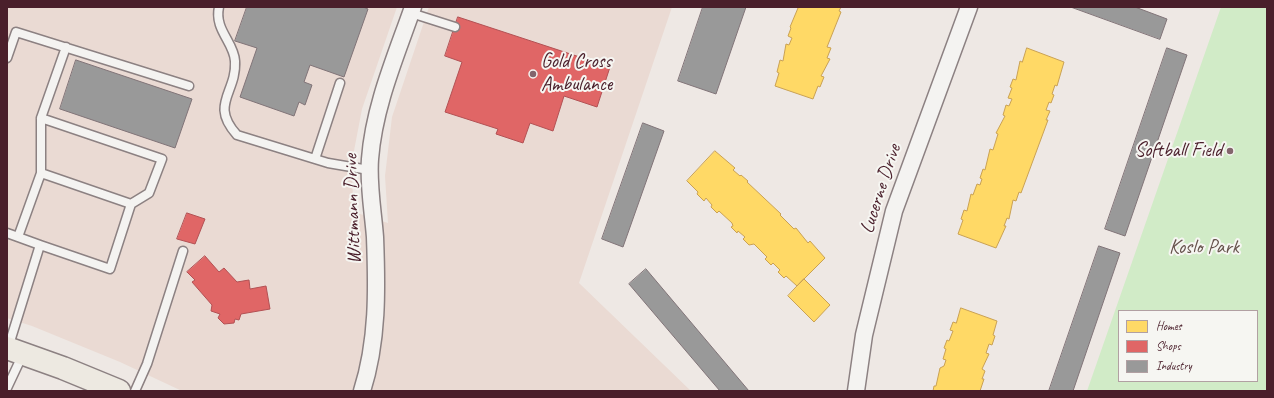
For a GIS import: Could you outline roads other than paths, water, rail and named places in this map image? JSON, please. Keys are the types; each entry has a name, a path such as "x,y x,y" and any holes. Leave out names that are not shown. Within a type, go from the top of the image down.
{"main road":[{"path":"12,350 119,391"}],"street":[{"name":"Lucerne Drive","path":"856,391 864,335 894,211 969,7"},
{"name":"Wittmann Drive","path":"362,391 372,354 376,310 375,236 369,184 373,133 380,102 412,10"}],"lane":[{"path":"219,7 217,16 221,30 235,58 236,70 223,111 229,126 237,135 315,159 369,170"},
{"path":"412,10 455,27"},
{"path":"7,58 16,32 189,86"},
{"path":"18,237 41,174 41,118 66,47"},
{"path":"315,159 340,84"},
{"path":"7,233 110,269 131,204 149,193 162,159 41,118"},
{"path":"41,174 131,204"},
{"path":"7,388 12,350 40,245"},
{"path":"134,391 147,364 182,251"}],"place":[{"name":"Gold Cross Ambulance","path":"533,74"},
{"name":"Softball Field","path":"1230,151"}],"park label":[{"name":"Koslo Park","path":"1204,248"}]}
